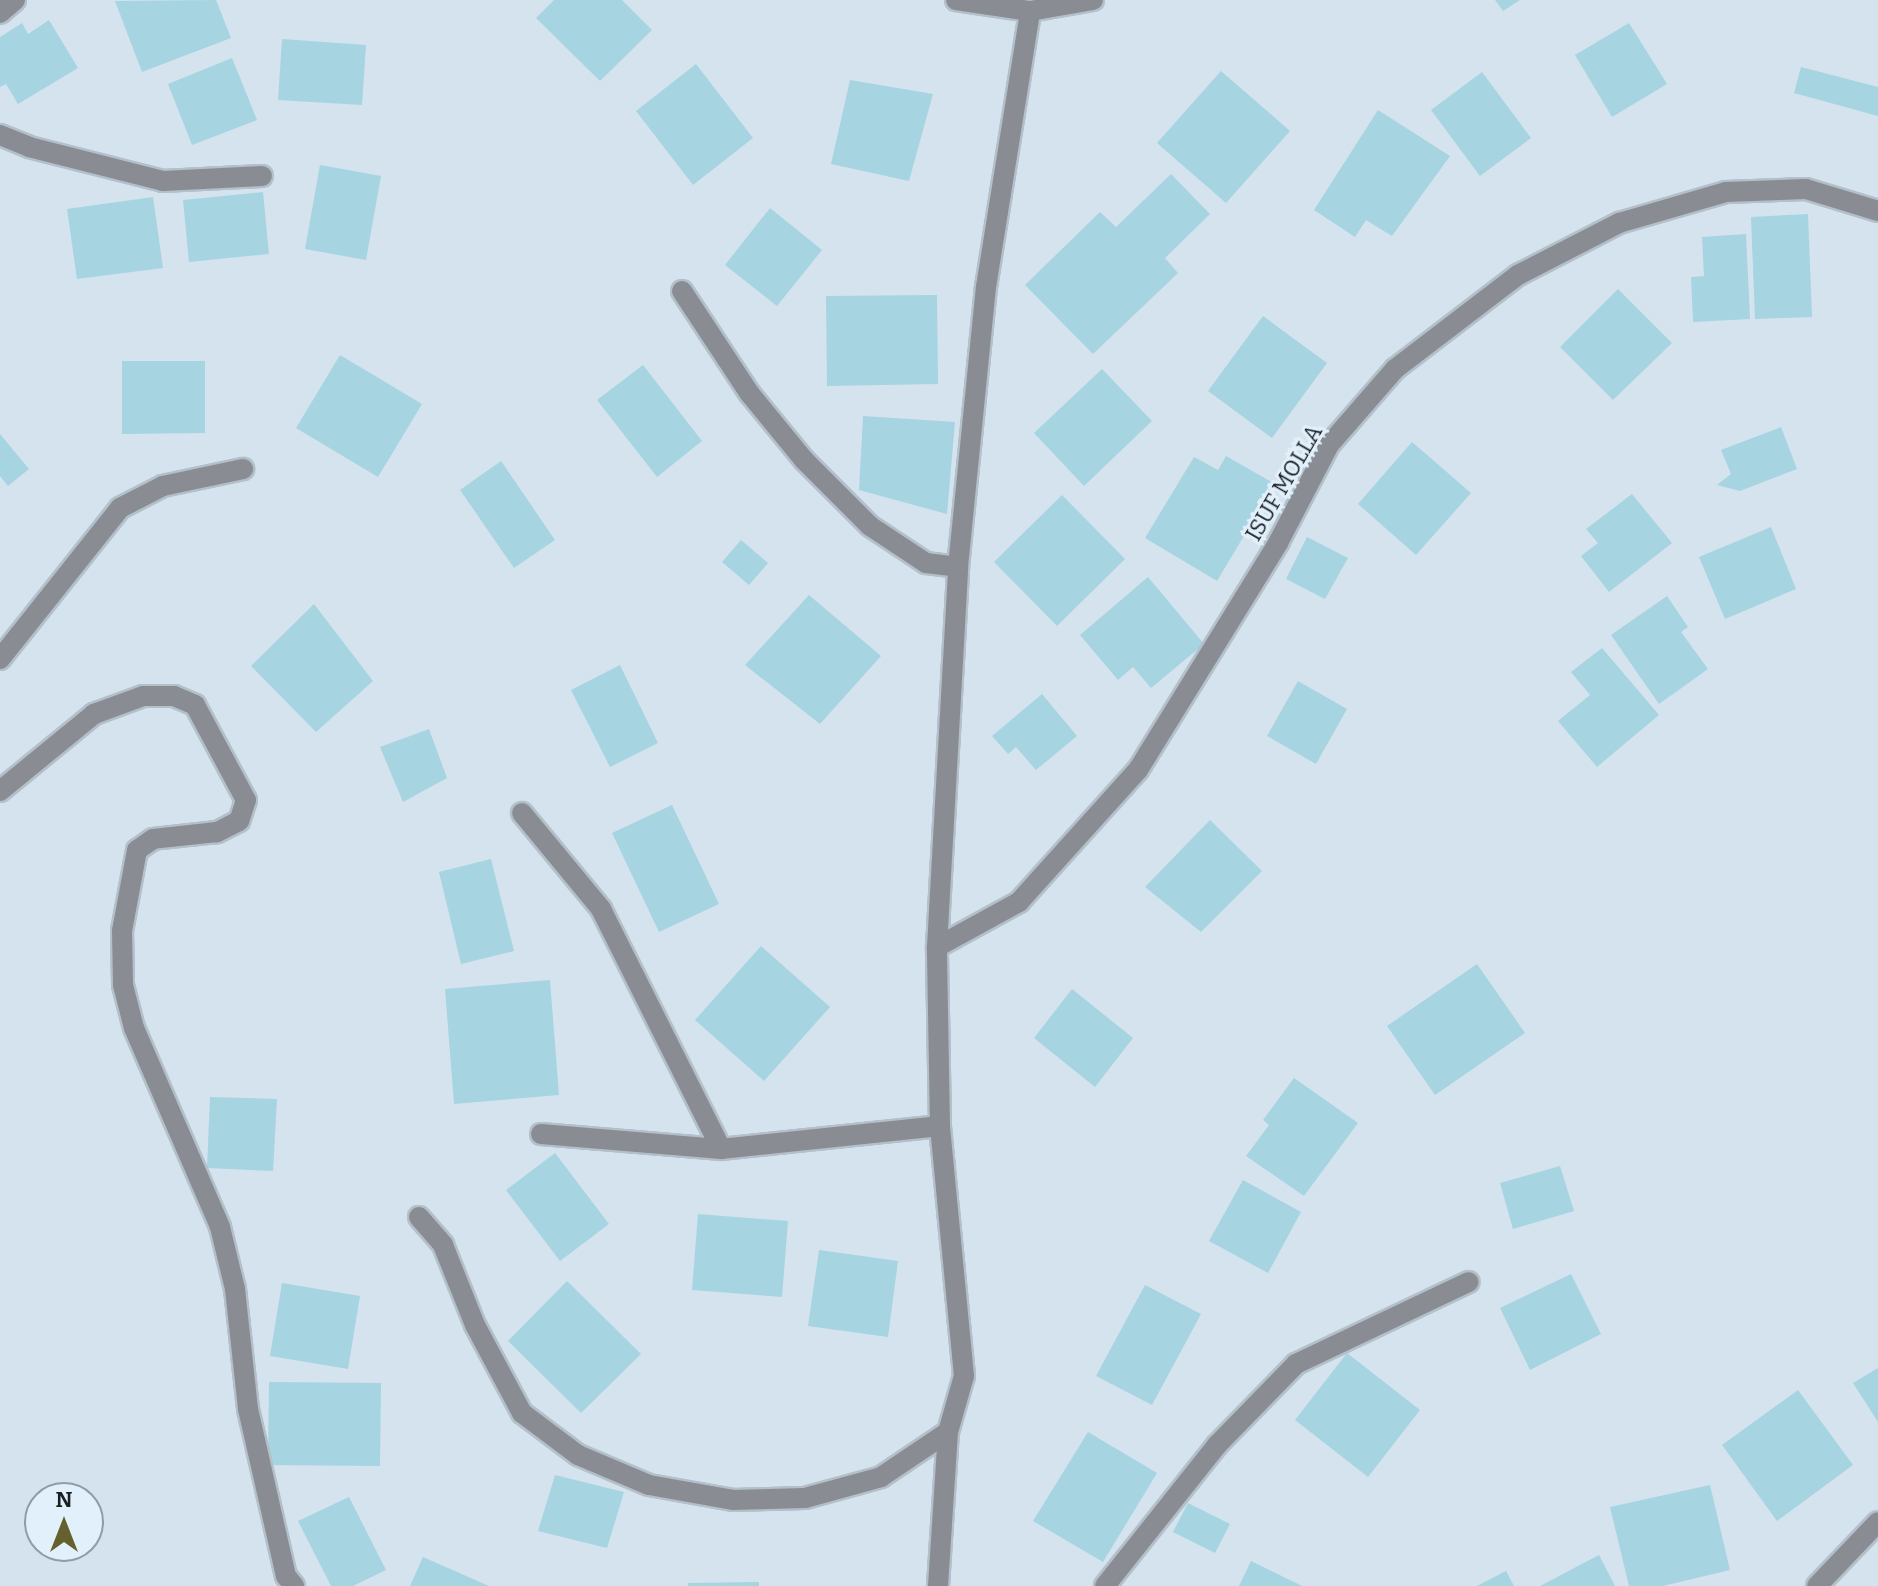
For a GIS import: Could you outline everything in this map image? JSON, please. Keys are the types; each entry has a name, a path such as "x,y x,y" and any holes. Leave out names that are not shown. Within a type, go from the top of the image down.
{"street":[{"path":"0,13 15,0"},
{"path":"956,0 1030,11 1093,0"},
{"path":"938,1586 948,1432 964,1376 940,1126 937,947 958,567 986,287 1030,11"},
{"path":"0,135 29,147 163,181 262,176"},
{"name":"ISUF MOLLA","path":"937,947 1019,902 1138,770 1278,543 1329,445 1395,369 1518,275 1619,223 1726,192 1806,189 1878,211"},
{"path":"682,291 750,394 804,460 870,526 926,563 958,567"},
{"path":"0,659 120,508 163,486 243,469"},
{"path":"0,791 94,714 143,696 174,696 195,705 246,800 239,821 217,832 153,839 137,850 122,931 123,985 134,1028 220,1227 235,1289 248,1409 286,1576 294,1586"},
{"path":"522,813 601,909 721,1149"},
{"path":"541,1134 721,1149 940,1126"},
{"path":"419,1217 443,1245 475,1325 522,1413 578,1455 649,1485 733,1500 805,1498 881,1477 948,1432"},
{"path":"1105,1586 1217,1445 1296,1364 1469,1282"},
{"path":"1817,1586 1878,1522"}],"building":[{"path":"216,0 231,38 142,72 115,1"},
{"path":"554,0 622,0 652,30 600,81 536,18"},
{"path":"1495,0 1520,0 1503,11"},
{"path":"49,20 78,68 18,104 6,84 0,87 0,37 22,23 28,34"},
{"path":"1629,23 1667,84 1612,117 1575,55"},
{"path":"282,39 366,45 362,105 278,100"},
{"path":"232,58 257,120 192,145 168,84"},
{"path":"696,64 753,138 693,185 636,111"},
{"path":"1801,67 1878,87 1878,116 1794,93"},
{"path":"1221,71 1290,131 1226,203 1157,143"},
{"path":"1482,72 1531,138 1480,176 1431,110"},
{"path":"850,80 933,94 909,181 831,164"},
{"path":"1378,110 1450,156 1392,236 1366,220 1355,237 1314,210"},
{"path":"320,165 381,176 366,260 305,249"},
{"path":"1171,174 1210,214 1165,258 1178,273 1093,354 1025,285 1100,212 1116,227"},
{"path":"263,192 269,254 189,262 183,200"},
{"path":"153,197 163,268 77,279 67,209"},
{"path":"770,208 822,250 777,306 725,265"},
{"path":"1808,214 1812,317 1755,319 1751,217"},
{"path":"1746,234 1750,319 1693,322 1691,277 1704,276 1702,237"},
{"path":"1618,289 1672,343 1613,400 1560,347"},
{"path":"937,295 938,384 827,386 826,296"},
{"path":"1263,316 1327,363 1272,438 1208,391"},
{"path":"340,355 422,404 378,477 296,428"},
{"path":"122,361 205,361 205,433 122,434"},
{"path":"643,365 702,441 657,477 597,400"},
{"path":"1102,369 1152,421 1084,486 1034,433"},
{"path":"863,416 955,422 947,514 859,490"},
{"path":"1781,427 1797,469 1740,491 1717,485 1731,474 1721,450"},
{"path":"0,434 29,469 8,486 0,476"},
{"path":"1412,442 1471,493 1416,555 1358,504"},
{"path":"1226,456 1275,484 1217,581 1145,538 1194,457 1218,470"},
{"path":"501,461 555,540 514,568 460,490"},
{"path":"1632,494 1672,543 1609,592 1581,556 1598,543 1586,529"},
{"path":"1062,495 1125,559 1057,626 994,562"},
{"path":"1771,527 1796,589 1725,619 1699,557"},
{"path":"1307,537 1348,558 1325,599 1286,579"},
{"path":"741,540 768,563 749,585 722,562"},
{"path":"1148,577 1204,644 1151,688 1133,667 1118,680 1080,635"},
{"path":"809,595 881,656 820,724 745,665"},
{"path":"1667,596 1688,627 1681,632 1708,669 1659,704 1611,635"},
{"path":"314,604 373,681 316,732 251,666"},
{"path":"1602,648 1659,715 1597,767 1558,721 1590,695 1571,672"},
{"path":"620,665 658,743 610,767 571,690"},
{"path":"1298,681 1347,709 1316,764 1267,736"},
{"path":"1042,694 1077,736 1036,770 1016,747 1008,754 992,736"},
{"path":"429,729 447,778 403,802 380,747"},
{"path":"672,805 719,904 659,932 612,833"},
{"path":"1210,820 1262,871 1201,932 1145,887"},
{"path":"491,859 514,951 461,964 439,872"},
{"path":"761,946 830,1007 764,1081 695,1020"},
{"path":"1477,964 1525,1033 1435,1095 1387,1026"},
{"path":"550,980 559,1095 454,1104 445,989"},
{"path":"1072,989 1133,1038 1095,1087 1034,1038"},
{"path":"1294,1078 1358,1123 1304,1196 1246,1156 1269,1125 1263,1120"},
{"path":"210,1097 277,1099 273,1171 207,1168"},
{"path":"555,1153 609,1224 560,1261 506,1190"},
{"path":"1560,1166 1574,1211 1513,1229 1500,1183"},
{"path":"1243,1180 1301,1212 1268,1273 1209,1241"},
{"path":"698,1214 788,1221 782,1297 692,1290"},
{"path":"819,1250 898,1261 888,1337 808,1326"},
{"path":"1571,1274 1601,1334 1530,1370 1500,1308"},
{"path":"567,1281 641,1354 581,1413 508,1341"},
{"path":"282,1283 360,1296 348,1369 270,1356"},
{"path":"1145,1285 1201,1314 1152,1405 1096,1376"},
{"path":"1347,1353 1420,1410 1368,1477 1295,1420"},
{"path":"1878,1368 1878,1422 1853,1383"},
{"path":"269,1382 381,1383 380,1466 268,1465"},
{"path":"1798,1390 1853,1465 1777,1521 1722,1445"},
{"path":"1088,1432 1157,1473 1103,1562 1033,1521"},
{"path":"555,1475 624,1492 607,1548 538,1531"},
{"path":"1710,1485 1730,1570 1663,1586 1629,1586 1610,1507"},
{"path":"349,1497 386,1570 353,1586 331,1586 298,1521"},
{"path":"1188,1503 1230,1524 1215,1553 1173,1532"},
{"path":"1599,1555 1615,1586 1540,1586"},
{"path":"423,1557 489,1586 410,1586"},
{"path":"1251,1561 1302,1586 1239,1586"},
{"path":"1506,1571 1514,1586 1477,1586"},
{"path":"759,1582 759,1586 688,1586 688,1583"}]}
